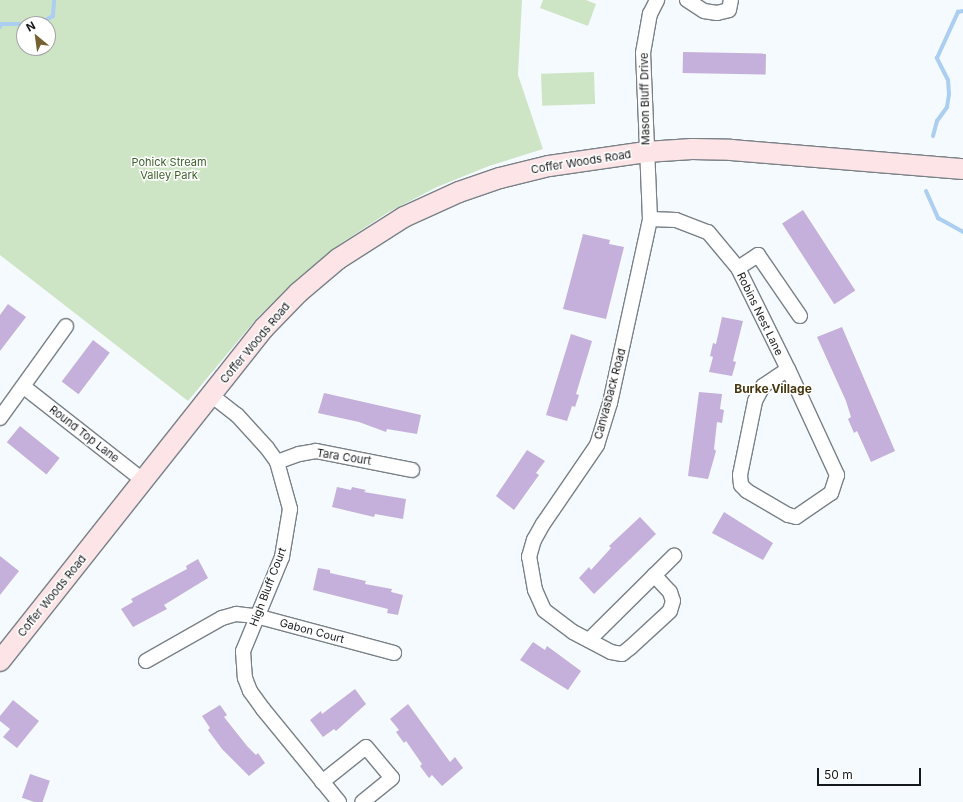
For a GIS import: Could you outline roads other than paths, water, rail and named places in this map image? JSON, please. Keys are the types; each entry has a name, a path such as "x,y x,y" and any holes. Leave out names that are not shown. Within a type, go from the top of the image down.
{"street":[{"name":"Mason Bluff Drive","path":"646,152 643,53 650,14 657,0"},
{"path":"687,0 704,11 717,13 729,10 731,0"},
{"name":"Coffer Woods Road","path":"1,657 144,481 264,328 298,293 338,259 404,216 459,192 500,178 549,166 646,152 692,149 732,150 963,169"},
{"name":"Canvasback Road","path":"646,152 650,219 610,403 597,445 543,524 534,540 529,557 535,590 544,610 573,632 611,652 622,654 670,611 673,601 670,592 654,575"},
{"name":"Robins Nest Lane","path":"650,219 676,220 708,232 738,268 788,369 837,476 831,493 796,517 788,515 747,491 741,485 740,475 755,401 763,386 788,369"},
{"path":"738,268 758,255 800,316"},
{"path":"0,418 24,387 66,326"},
{"name":"Round Top Lane","path":"24,387 144,481"},
{"name":"High Bluff Court","path":"211,396 237,415 255,432 277,462 290,509 282,557 256,616 243,651 245,678 250,691 263,709 339,802"},
{"name":"Tara Court","path":"277,462 298,454 316,451 412,470"},
{"path":"589,640 674,556"},
{"name":"Gabon Court","path":"146,661 222,618 236,614 256,616 394,653"},
{"path":"322,782 366,747 392,778 362,802"}],"waterway":[{"path":"53,16 54,0"},
{"path":"933,136 937,121 947,107 949,94 948,80 937,58 958,12 963,11"},
{"path":"0,27 1,24 16,24"},
{"path":"926,191 938,218 963,232"}],"district":[{"name":"Burke Village","path":"773,389"}],"park label":[{"name":"Pohick Stream Valley Park","path":"169,169"}]}
